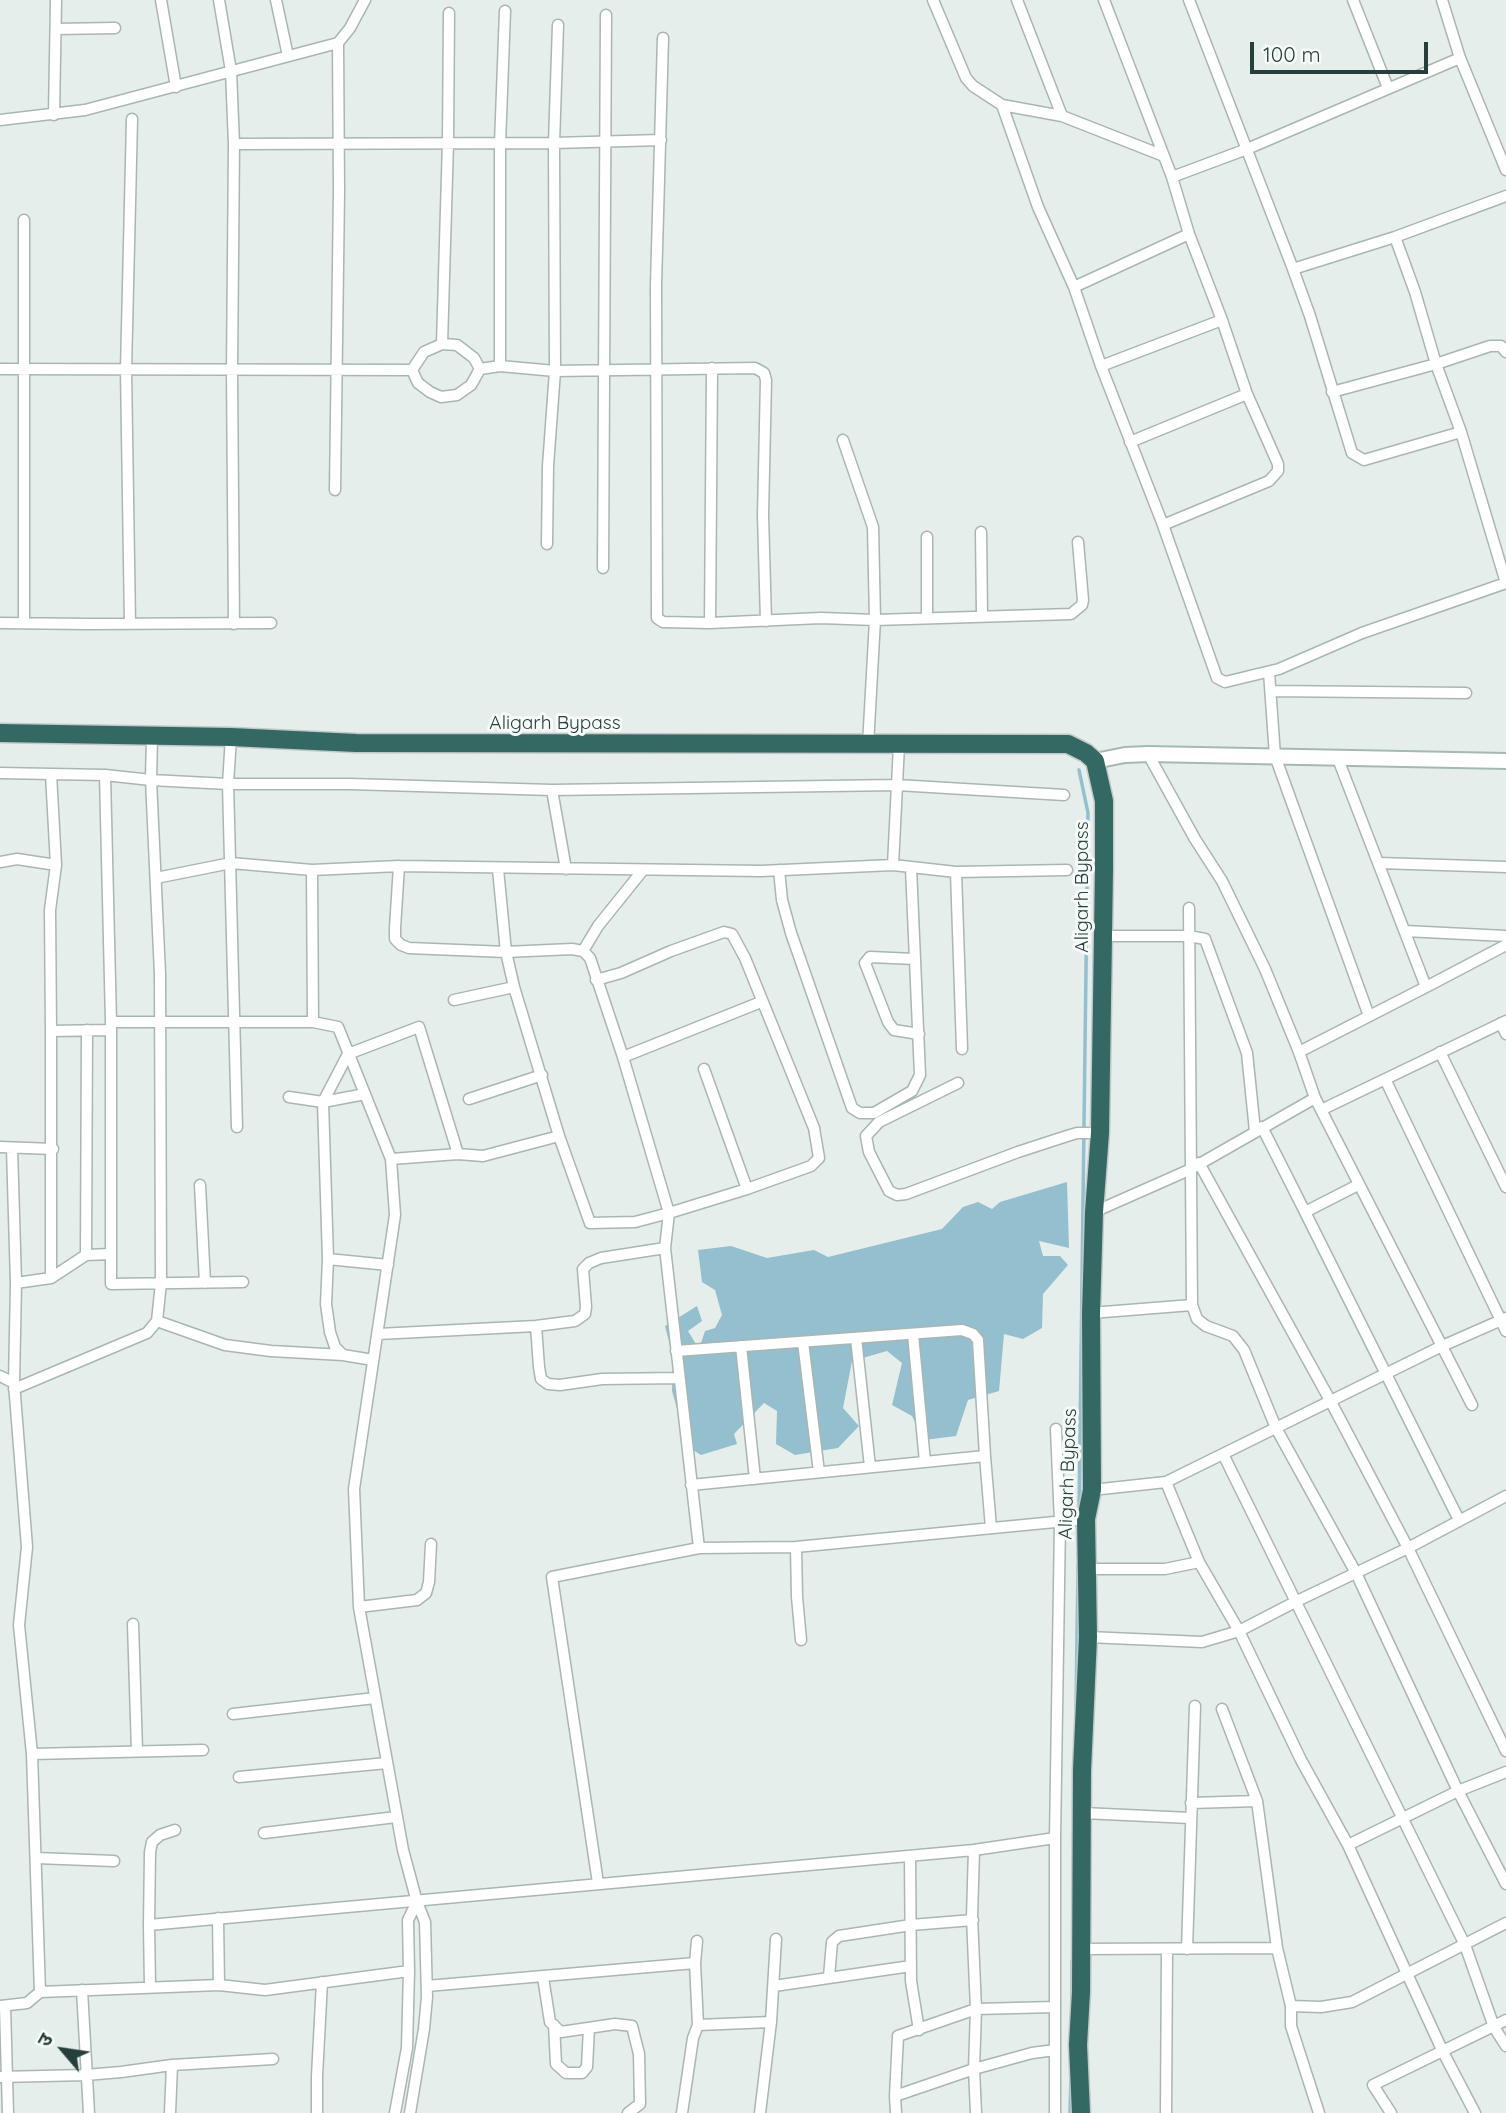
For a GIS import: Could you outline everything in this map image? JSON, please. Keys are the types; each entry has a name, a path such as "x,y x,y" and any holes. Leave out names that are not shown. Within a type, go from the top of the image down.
{"highway":[{"name":"Aligarh Bypass","path":"0,733 152,743 868,746 899,751 1068,744 1096,761 1104,801 1103,936 1091,1313 1092,1490 1084,1519 1088,1637 1082,1770 1078,2045 1081,2113"}],"street":[{"path":"54,115 56,0"},
{"path":"161,0 176,87"},
{"path":"219,0 231,71 234,144 234,624"},
{"path":"275,0 288,56"},
{"path":"0,120 85,110 338,43 350,28 365,0"},
{"path":"933,0 966,78 972,86 1002,105 1062,116 1164,156"},
{"path":"1017,0 1062,116"},
{"path":"1104,0 1172,177 1189,234 1247,394 1278,464 1278,471 1269,481 1163,525"},
{"path":"1189,0 1293,268 1352,453 1360,459 1461,432"},
{"path":"1353,0 1388,88"},
{"path":"1442,0 1460,58 1506,170"},
{"path":"500,366 500,144 505,11"},
{"path":"442,344 449,13"},
{"path":"603,568 606,15"},
{"path":"547,544 548,466 555,371 554,143 558,25"},
{"path":"56,29 115,28"},
{"path":"663,38 656,285 656,614 663,622 710,623 821,618 875,620 1071,614 1083,600 1078,542"},
{"path":"335,490 338,43"},
{"path":"1172,177 1247,149 1460,58"},
{"path":"1002,105 1038,206 1074,287 1217,678 1225,682 1269,672 1362,633 1506,583 1461,432 1436,365 1415,292 1395,237"},
{"path":"130,624 126,370 132,119"},
{"path":"234,144 500,144 661,140"},
{"path":"1293,268 1395,237 1506,196"},
{"path":"24,220 24,622"},
{"path":"1074,287 1189,234"},
{"path":"1101,366 1222,320"},
{"path":"412,370 424,352 442,344 457,345 474,358 480,369"},
{"path":"1332,392 1436,365 1490,346 1501,346 1506,352"},
{"path":"480,369 500,366 555,371 755,368 764,373 763,515 766,621"},
{"path":"710,623 712,368"},
{"path":"0,369 412,370"},
{"path":"412,370 418,383 441,397 457,395 471,385 480,369"},
{"path":"1130,442 1247,394"},
{"path":"843,440 873,527 875,620 868,746"},
{"path":"981,532 982,616"},
{"path":"927,537 927,617"},
{"path":"0,622 271,623"},
{"path":"1269,672 1275,756 1369,1016"},
{"path":"1271,691 1466,693"},
{"path":"14,1386 147,1333 157,1321 161,1283 159,1022 152,743"},
{"path":"230,744 237,1127"},
{"path":"893,865 899,751"},
{"path":"1148,754 1195,839 1222,881 1265,970 1315,1098 1472,1405"},
{"path":"1096,761 1148,754 1338,760 1506,761"},
{"path":"1338,760 1426,987"},
{"path":"0,774 151,776 552,790 897,785 1064,794"},
{"path":"51,774 56,865 50,910 51,1278"},
{"path":"105,775 111,1026 111,1284 243,1282"},
{"path":"552,790 566,869"},
{"path":"0,862 17,859 56,865"},
{"path":"156,878 231,863 312,870 399,866 779,870 893,865 956,872 1067,870"},
{"path":"1379,863 1506,867"},
{"path":"399,866 395,939 401,945 506,953 572,949 583,951 590,958 623,1057 669,1213 665,1248 699,1548"},
{"path":"779,870 782,900 791,933 852,1108 860,1113 874,1112 912,1091 920,1075 911,868"},
{"path":"498,869 506,953 514,987 559,1136 590,1223 635,1222 669,1213 811,1166 819,1158 814,1128 737,940 732,934 724,932 621,973 596,980"},
{"path":"312,870 313,1022"},
{"path":"583,951 598,926 643,870"},
{"path":"956,872 962,1049"},
{"path":"1189,908 1192,1305 1197,1319 1206,1326 1233,1336 1244,1350 1276,1428 1356,1573 1458,1791 1506,1884"},
{"path":"1405,931 1506,936"},
{"path":"1103,936 1189,936 1205,939 1247,1053 1259,1129 1305,1212 1459,1520"},
{"path":"1299,1052 1506,945"},
{"path":"915,959 870,957 865,962 888,1022 894,1030 919,1034"},
{"path":"454,1000 514,987"},
{"path":"623,1057 761,1002"},
{"path":"51,1031 159,1022 313,1022 338,1027 391,1159 395,1215 354,1489 359,1607 396,1817 417,1902 425,1922 427,1986 424,2029 410,2113"},
{"path":"1321,1110 1504,1022 1506,1034"},
{"path":"343,1355 335,1347 330,1332 326,1304 328,1259 323,1102 348,1054 419,1027 458,1154"},
{"path":"86,1255 87,1030"},
{"path":"1440,1052 1506,1187"},
{"path":"704,1069 747,1189"},
{"path":"469,1100 542,1075"},
{"path":"1385,1079 1503,1319 1506,1331"},
{"path":"958,1083 879,1122 866,1136 869,1152 889,1191 897,1195 906,1194 1077,1133 1096,1133"},
{"path":"289,1097 323,1102 365,1094"},
{"path":"1094,1212 1189,1170 1315,1098"},
{"path":"391,1159 458,1154 483,1156 559,1136"},
{"path":"0,1147 52,1149"},
{"path":"12,1148 16,1283 14,1386 27,1547 19,1625 32,1754 40,1992"},
{"path":"1199,1163 1408,1548 1506,1751"},
{"path":"200,1185 205,1283"},
{"path":"1305,1212 1358,1185"},
{"path":"378,1334 536,1326 575,1321 585,1314 583,1269 589,1263 601,1258 665,1248"},
{"path":"16,1283 51,1278 86,1255 111,1255"},
{"path":"328,1259 388,1265"},
{"path":"1091,1313 1192,1305"},
{"path":"1092,1490 1166,1482 1440,1347 1503,1319"},
{"path":"157,1321 225,1345 373,1360"},
{"path":"536,1326 541,1379 548,1384 560,1385 602,1379 679,1378"},
{"path":"676,1351 962,1330 973,1334 978,1340 991,1528"},
{"path":"913,1334 925,1462"},
{"path":"856,1338 870,1467"},
{"path":"803,1342 819,1472"},
{"path":"741,1346 755,1479"},
{"path":"0,1376 14,1386"},
{"path":"1055,2113 1055,1838 1064,1521 1056,1429"},
{"path":"1223,1454 1465,1945 1494,2027 1506,2046"},
{"path":"691,1485 985,1456"},
{"path":"1166,1482 1199,1562 1239,1631 1301,1760 1348,1845 1443,2052 1475,2113"},
{"path":"1088,1637 1202,1642 1239,1631 1408,1548 1506,1496"},
{"path":"598,1883 552,1577 699,1548 796,1547 1084,1519"},
{"path":"359,1607 417,1600 426,1593 431,1544"},
{"path":"796,1547 796,1597 801,1640"},
{"path":"1085,1569 1166,1569 1199,1562"},
{"path":"132,1624 137,1752"},
{"path":"233,1714 375,1698"},
{"path":"1187,1949 1195,1706"},
{"path":"1222,1709 1257,1801 1277,1948 1291,2006 1291,2026 1319,2113"},
{"path":"32,1754 202,1750"},
{"path":"239,1777 387,1763"},
{"path":"1348,1845 1458,1791 1506,1772"},
{"path":"1191,1803 1257,1801"},
{"path":"1083,1813 1191,1818"},
{"path":"264,1833 396,1817"},
{"path":"150,1987 150,1852 152,1842 160,1835 175,1830"},
{"path":"149,1925 974,1850 1055,1838"},
{"path":"974,1850 972,1920 976,2009 976,2113"},
{"path":"910,1856 911,1966 919,2030"},
{"path":"36,1858 114,1861"},
{"path":"395,2113 407,2048 410,1971 408,1920 417,1902"},
{"path":"218,1918 219,1985"},
{"path":"830,1977 832,1942 839,1936 911,1925 972,1920"},
{"path":"1291,2006 1321,2007 1352,2002 1506,1923"},
{"path":"760,2113 771,2022 776,1939"},
{"path":"682,2113 698,2025 695,1963 697,1941"},
{"path":"1080,1948 1277,1948"},
{"path":"1166,2113 1167,1950"},
{"path":"427,1986 695,1963"},
{"path":"774,1986 911,1966"},
{"path":"8,2113 3,2077 3,2006 27,2003 40,1992 219,1985 265,1990 410,1971"},
{"path":"543,1977 550,2022 561,2032 615,2024 632,2026 639,2054 640,2104 628,2113"},
{"path":"317,2113 322,1982"},
{"path":"82,1990 89,2113"},
{"path":"896,2113 898,2036 976,2009 1055,2007"},
{"path":"1391,2113 1373,2085 1506,2020"},
{"path":"698,2025 771,2022"},
{"path":"554,2025 556,2064 566,2073 582,2073 587,2067 589,2028"},
{"path":"895,2096 974,2069 1032,2053 1055,2050"},
{"path":"3,2077 86,2075 172,2065 273,2059"},
{"path":"170,2113 172,2065"}],"water":[{"path":"1067,1182 1069,1248 1039,1241 1043,1256 1060,1256 1068,1265 1043,1294 1042,1328 1023,1339 1004,1334 999,1391 968,1400 956,1436 924,1440 912,1416 892,1405 902,1363 887,1351 852,1361 843,1408 859,1426 838,1448 795,1455 776,1444 777,1411 764,1403 734,1434 737,1444 701,1455 688,1447 672,1391 673,1357 665,1326 697,1306 702,1321 688,1331 699,1349 705,1331 715,1328 722,1315 715,1290 702,1282 698,1250 731,1246 767,1258 814,1250 828,1257 942,1229 963,1207 978,1202 992,1209 1000,1202"}],"waterway":[{"path":"1079,770 1088,813 1079,1515"},
{"path":"1076,1708 1078,1565"},
{"path":"1072,1961 1072,2002"},
{"path":"1070,2113 1071,2073"}]}
